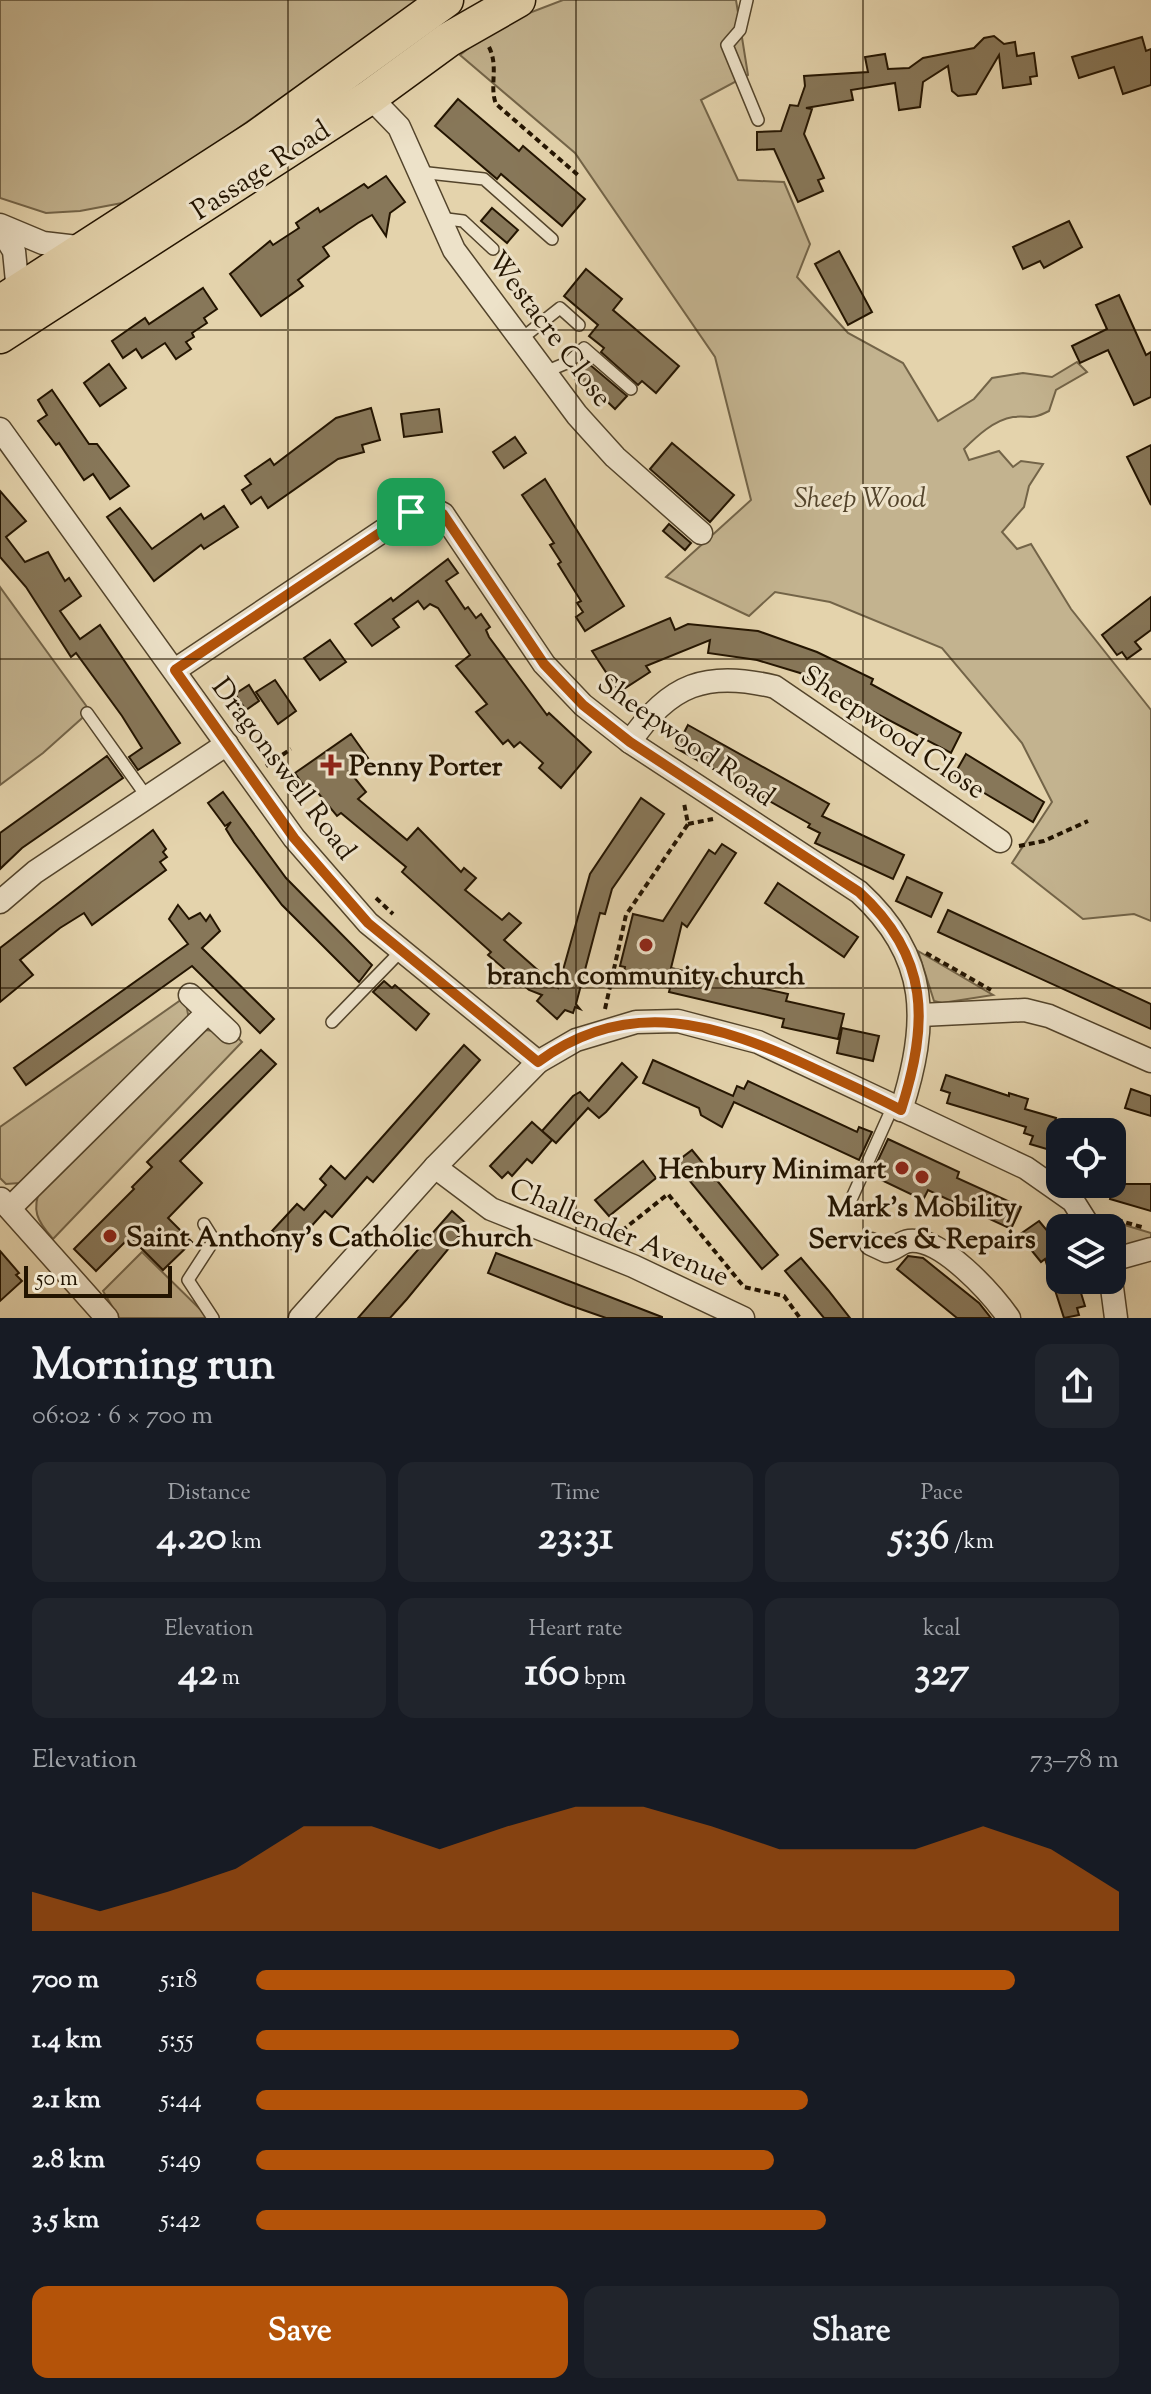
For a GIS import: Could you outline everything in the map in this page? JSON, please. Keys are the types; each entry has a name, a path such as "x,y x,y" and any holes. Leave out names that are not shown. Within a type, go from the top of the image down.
{"main road":[{"name":"Passage Road","path":"9,298 315,97 446,0"},
{"name":"Passage Road","path":"0,336 382,89 448,40 518,0"}],"street":[{"name":"Westacre Close","path":"382,89 454,250 545,372 615,457 701,533"},
{"path":"0,226 43,243 86,248"},
{"path":"0,226 14,251 9,298"},
{"name":"Dragonswell Road","path":"0,429 227,744 260,770 294,838 368,923 538,1062"},
{"name":"Sheepwood Road","path":"175,670 411,512 429,507 443,514 544,664 583,705 630,742 859,892 886,916 900,937 911,966 921,1015 915,1066 897,1108"},
{"name":"Sheepwood Close","path":"630,742 651,711 695,686 716,680 746,679 775,687 1000,841"},
{"path":"0,902 35,872 227,744"},
{"path":"190,995 229,1032"},
{"path":"921,1015 1025,1010 1049,1016 1151,1061"},
{"path":"107,1318 5,1203 207,1013"},
{"path":"300,1318 435,1167 538,1062 552,1052 601,1031 650,1022 678,1021 758,1042 1026,1168 1053,1185 1080,1214"},
{"name":"Challender Avenue","path":"435,1167 491,1209 743,1318"},
{"path":"871,1244 886,1251 910,1241 939,1250 973,1277 1009,1318"},
{"path":"1126,1256 1151,1249"},
{"path":"1113,1294 1116,1318"}],"lane":[{"path":"747,0 740,30 727,45 758,120"},
{"path":"418,172 456,179 484,179 552,239"},
{"path":"439,218 463,221 493,249"},
{"path":"521,339 560,308 579,325"},
{"path":"545,372 569,362 584,348 631,389"},
{"path":"87,713 147,797"},
{"path":"332,1022 401,951"},
{"path":"850,1202 897,1108"},
{"path":"204,1224 214,1240 188,1280 213,1318"}],"path":[{"path":"489,45 495,58 493,95 496,104 579,176"},
{"path":"260,770 291,749"},
{"path":"1000,841 1012,847 1024,846 1088,821"},
{"path":"601,1031 626,915 688,824"},
{"path":"374,896 403,924"},
{"path":"900,937 1025,1010"},
{"path":"594,1252 668,1194 744,1287 784,1296 800,1318"},
{"path":"1126,1226 1151,1230"}],"green space":[{"path":"0,0 420,0 165,180 122,203 80,211 46,213 0,198"},
{"name":"Sheep Wood","path":"563,0 736,0 748,75 701,100 738,180 784,182 810,244 797,277 848,333 903,363 938,421 974,399 992,378 1023,373 1052,377 1077,362 1087,372 1056,390 1049,411 1034,417 999,421 964,449 969,460 999,451 1013,467 1021,461 1043,464 1029,486 1024,507 1002,532 1017,549 1031,544 1071,609 1151,710 1151,921 1134,914 1083,919 1012,863 1052,802 1022,743 942,648 830,602 775,592 749,616 666,577 751,500 715,357 575,153 460,55 498,25"},
{"path":"0,587 90,711 43,753 0,785"},
{"path":"918,951 993,995 942,1003 934,1001"},
{"path":"185,997 189,1020 20,1183 6,1184 0,1178 0,1127"},
{"path":"199,1032 234,1034 242,1042 53,1239 37,1215 36,1202 41,1187"},
{"path":"1126,1225 1151,1233 1151,1242 1126,1245"},
{"path":"142,1252 209,1318 119,1318 103,1291"}],"building":[{"path":"994,36 1004,44 1015,42 1017,56 1034,53 1037,76 1030,77 1031,84 1003,88 999,55 976,94 958,96 952,91 948,66 923,82 920,107 899,110 895,83 851,90 853,100 806,108 812,109 804,134 824,178 818,180 823,191 798,202 774,149 757,150 757,132 781,131 790,105 798,106 805,86 804,76 868,72 865,57 885,54 888,69 909,68 923,58 974,48 984,38"},
{"path":"1142,37 1146,51 1151,49 1151,85 1123,94 1114,67 1079,78 1072,57"},
{"path":"458,99 519,151 523,146 585,199 562,226 501,174 497,179 435,126"},
{"path":"386,176 405,202 390,213 386,236 372,215 358,223 323,247 329,256 298,280 303,286 261,316 230,274 270,241 273,245 299,228 296,223 318,208 320,212 364,184 368,188"},
{"path":"492,208 518,230 507,243 481,221"},
{"path":"1069,221 1082,247 1044,268 1040,261 1023,269 1013,247"},
{"path":"839,251 872,312 848,325 815,264"},
{"path":"586,269 622,299 613,310 679,366 656,393 642,381 638,385 601,352 604,348 589,336 598,325 564,296"},
{"path":"203,288 217,309 204,318 207,323 192,333 194,337 186,342 191,349 176,359 165,343 142,358 136,349 123,358 112,341 145,318 149,324"},
{"path":"1119,295 1146,355 1151,352 1151,397 1134,405 1108,350 1080,363 1072,346 1107,329 1096,305"},
{"path":"109,364 126,388 100,406 84,383"},
{"path":"589,364 627,396 615,409 593,388 589,392 575,379"},
{"path":"52,390 89,444 97,444 129,486 110,499 93,474 84,480 59,443 56,445 38,421 47,415 38,400"},
{"path":"371,408 380,440 362,445 364,452 338,459 268,508 261,497 251,504 242,490 251,484 245,476 270,459 274,465 336,418"},
{"path":"439,409 442,432 404,437 401,414"},
{"path":"515,437 526,453 504,468 493,452"},
{"path":"672,443 734,495 710,522 650,469"},
{"path":"1151,445 1151,505 1127,457"},
{"path":"545,479 624,606 585,631 576,617 583,612 577,603 581,601 558,564 561,562 550,545 554,543 522,495"},
{"path":"0,491 26,521 6,537 25,562 48,552 65,581 69,578 81,596 60,611 80,639 100,625 180,743 138,770 129,757 142,748 122,716 76,653 71,657 26,587 0,557"},
{"path":"224,506 238,527 204,549 201,545 154,581 107,517 120,508 152,549 201,514 204,519"},
{"path":"669,524 691,543 685,550 663,531"},
{"path":"448,559 458,573 446,581 465,609 468,607 476,618 481,614 490,627 486,630 489,637 547,715 549,713 591,752 561,788 539,768 543,763 520,742 514,747 508,740 503,744 476,712 487,704 456,666 470,655 438,608 430,604 424,609 418,601 393,619 399,627 372,646 355,624 391,598 393,601"},
{"path":"1151,597 1151,630 1135,642 1141,649 1127,659 1122,652 1117,655 1102,635"},
{"path":"670,618 675,630 688,624 758,631 817,652 873,679 871,684 961,733 951,753 800,673 757,660 708,653 710,640 646,666 650,672 619,692 592,651"},
{"path":"330,640 346,662 320,680 304,658"},
{"path":"275,680 296,711 278,724 256,692"},
{"path":"249,685 259,701 246,710 235,694"},
{"path":"688,725 829,804 822,816 904,855 893,879 815,843 820,833 808,827 810,824 676,748"},
{"path":"351,734 368,758 349,771 366,792 358,799 407,840 418,828 461,872 464,868 476,878 465,890 502,920 509,913 521,923 504,940 558,988 590,874 641,798 664,814 612,889 605,914 600,913 576,1004 580,1009 575,1007 573,1013 565,1010 557,1019 537,1001 542,995 529,990 488,955 491,952 402,872 406,867 341,813 337,816 314,788 308,792 295,773"},
{"path":"966,754 1044,802 1033,822 954,775"},
{"path":"107,756 123,778 22,848 0,869 0,833"},
{"path":"223,792 286,878 372,965 359,982 282,905 234,842 226,829 231,822 225,826 208,803"},
{"path":"153,830 166,849 163,852 167,857 160,862 166,870 92,925 84,913 60,928 20,960 33,975 0,1002 0,948"},
{"path":"722,844 736,853 687,927 682,923 671,968 788,994 786,1001 844,1014 838,1039 782,1027 784,1019 669,992 670,988 623,977 625,967 620,966 633,914 663,921 709,850 715,854"},
{"path":"907,877 942,893 931,917 896,901"},
{"path":"778,883 858,937 844,957 765,903"},
{"path":"178,905 189,919 200,913 206,921 210,915 220,931 202,948 274,1019 260,1033 192,966 26,1085 14,1068 188,944 169,919"},
{"path":"948,910 1151,1004 1151,1029 938,932"},
{"path":"384,981 392,988 395,985 429,1014 416,1030 373,992"},
{"path":"842,1028 879,1036 873,1061 837,1053"},
{"path":"464,1045 480,1060 373,1182 367,1177 332,1217 325,1211 291,1249 272,1231 297,1204 304,1210 326,1185 320,1179 331,1166 345,1179"},
{"path":"261,1050 276,1064 180,1161 202,1183 168,1218 192,1242 163,1270 130,1237 96,1271 74,1249 134,1189 132,1187 152,1167 147,1162"},
{"path":"653,1060 733,1096 737,1086 744,1089 748,1081 857,1132 859,1127 872,1132 859,1160 734,1102 722,1127 701,1115 699,1108 643,1083"},
{"path":"622,1063 637,1077 599,1118 588,1108 556,1143 542,1131 573,1096 580,1092 589,1101"},
{"path":"946,1075 1009,1096 1009,1093 1028,1099 1025,1109 1056,1118 1046,1118 1046,1149 1030,1144 1033,1136 1024,1133 1026,1127 947,1103 950,1093 941,1090"},
{"path":"1131,1089 1151,1096 1151,1116 1125,1108"},
{"path":"532,1122 552,1140 532,1163 527,1159 512,1176 508,1172 502,1178 490,1166"},
{"path":"888,1139 959,1172 957,1178 1021,1207 1011,1229 928,1190 923,1200 871,1175"},
{"path":"692,1150 778,1255 762,1269 675,1163"},
{"path":"643,1161 656,1178 609,1216 595,1200"},
{"path":"1126,1184 1151,1184 1151,1211 1110,1199 1126,1198"},
{"path":"452,1211 468,1225 407,1299 390,1318 358,1318"},
{"path":"1039,1221 1046,1229 1046,1262 1045,1259 1041,1262 1019,1235"},
{"path":"0,1251 22,1281 0,1301"},
{"path":"496,1253 662,1318 606,1318 566,1304 488,1273"},
{"path":"908,1256 923,1258 979,1303 991,1318 957,1318 897,1269"},
{"path":"801,1258 850,1318 824,1318 785,1271"},
{"path":"1056,1294 1081,1294 1085,1306 1077,1308 1079,1315 1064,1318"}],"place":[{"name":"Penny Porter","path":"331,765"},
{"name":"branch community church","path":"646,945"},
{"name":"Henbury Minimart","path":"902,1168"},
{"name":"Mark's Mobility Services & Repairs","path":"922,1177"},
{"name":"Saint Anthony's Catholic Church","path":"110,1236"}],"route":[{"path":"429,507 443,514 544,664 583,705 630,742 859,892 886,916 900,937 911,966 921,1015 915,1066 901,1110 758,1042 678,1021 636,1022 601,1031 576,1040 538,1062 441,987 368,923 294,838 175,670 411,512 429,507"}]}
